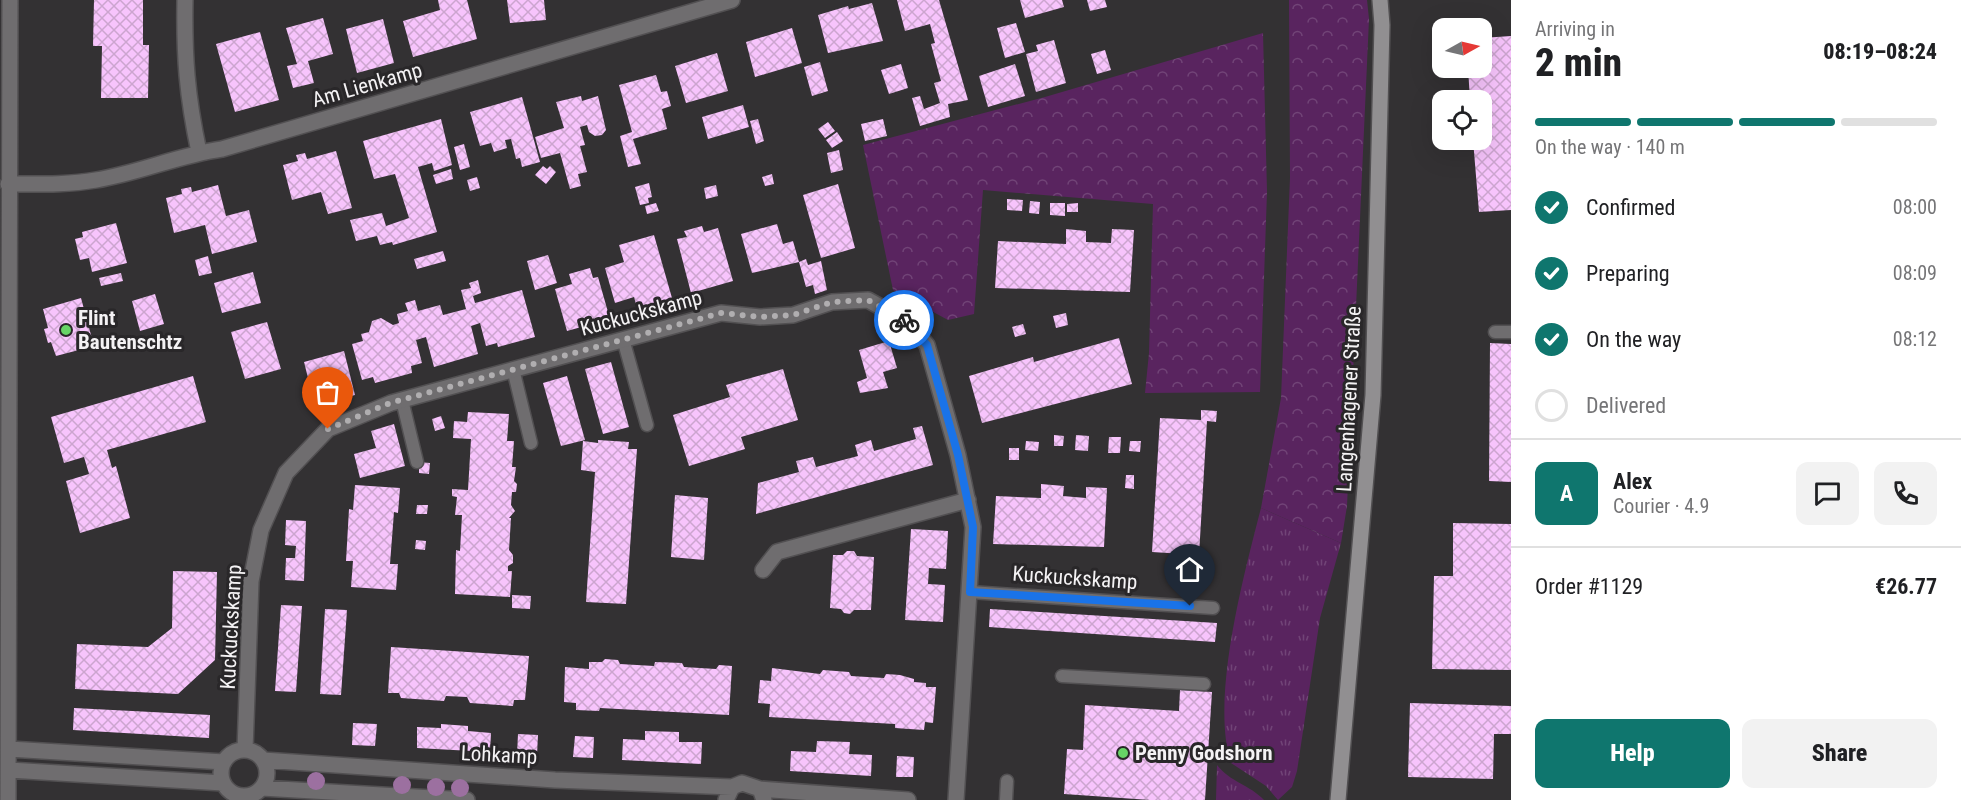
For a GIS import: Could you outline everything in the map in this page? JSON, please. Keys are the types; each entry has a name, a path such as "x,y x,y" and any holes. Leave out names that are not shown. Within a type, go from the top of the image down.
{"main road":[{"name":"Langenhagener Straße","path":"1338,800 1373,395 1382,25 1380,0"}],"street":[{"path":"8,800 10,0"},
{"path":"184,0 184,68 188,104 199,152"},
{"name":"Am Lienkamp","path":"8,184 56,184 97,180 199,152 222,149 732,0"},
{"name":"Kuckuckskamp","path":"245,750 251,581 261,530 286,473 328,429 373,408 721,313 760,317 793,315 832,302 868,300 908,322 927,345 958,455 973,527 956,800"},
{"path":"763,570 777,552 968,500"},
{"path":"9,749 224,762"},
{"path":"245,750 232,753 224,762 221,772 224,783 230,791 250,796 262,788 267,774 263,760"},
{"name":"Lohkamp","path":"245,750 258,755 263,760 378,769 729,794 748,783 762,794 908,800"},
{"path":"375,797 378,769"},
{"path":"9,770 224,783"},
{"path":"262,788 375,797 467,800"}],"lane":[{"path":"1495,332 1511,332"},
{"path":"623,339 647,425"},
{"path":"513,369 531,443"},
{"path":"402,400 417,462"},
{"name":"Kuckuckskamp","path":"970,592 1213,608"},
{"path":"1062,676 1204,684"},
{"path":"1006,800 1008,781"}],"green space":[{"path":"1289,0 1367,0 1369,19 1347,506 1341,543 1261,508 1281,398 1290,178"},
{"path":"1263,33 1267,192 1260,392 1145,393 1149,353 1153,204 983,190 974,314 948,320 893,290 863,145 1045,97"},
{"path":"1261,508 1341,543 1320,618 1297,771 1292,787 1278,800 1266,786 1231,763 1224,705 1238,601"},
{"path":"1217,765 1228,776 1264,800 1216,800"}],"building":[{"path":"94,0 143,0 143,45 149,45 148,98 101,98 102,46 93,46"},
{"path":"438,0 467,0 477,39 413,57 403,21 440,10"},
{"path":"507,0 544,0 546,20 510,23"},
{"path":"897,0 939,0 968,100 948,104 950,117 920,126 912,98 920,96 924,109 940,103 934,83 941,81 931,44 935,43 930,24 905,31"},
{"path":"1020,0 1062,0 1064,7 1025,18"},
{"path":"1087,0 1105,0 1107,7 1090,11"},
{"path":"872,3 883,41 828,53 818,15 848,6 849,9"},
{"path":"323,18 333,54 308,61 314,83 293,88 287,66 297,64 286,28"},
{"path":"383,19 394,63 357,73 346,29"},
{"path":"1016,23 1025,52 1005,58 997,28"},
{"path":"792,28 802,63 755,77 746,42"},
{"path":"260,32 279,100 235,112 216,44"},
{"path":"1511,36 1511,210 1479,212 1474,150 1492,150 1492,90 1469,90 1469,78 1492,78 1492,37"},
{"path":"1054,40 1066,83 1036,92 1026,54 1038,51 1036,45"},
{"path":"1105,50 1111,70 1097,74 1091,54"},
{"path":"717,53 728,91 686,103 675,66"},
{"path":"820,62 828,91 812,96 804,67"},
{"path":"901,64 908,88 889,94 881,70"},
{"path":"1015,64 1025,96 988,107 979,76"},
{"path":"656,75 661,92 667,91 671,106 662,109 667,129 633,139 641,164 628,167 620,136 632,132 619,85"},
{"path":"581,96 582,101 598,96 606,130 602,135 595,136 589,132 587,125 580,127 585,145 580,146 587,172 578,174 581,186 570,189 560,153 541,158 535,137 564,128 556,102"},
{"path":"522,97 540,162 522,167 520,158 516,159 511,139 505,140 507,148 494,152 491,143 480,146 470,112"},
{"path":"743,105 749,127 708,139 702,117"},
{"path":"441,119 452,165 434,171 432,163 418,167 437,232 393,245 392,242 380,245 377,236 356,241 350,220 382,213 386,226 409,218 395,174 374,179 363,141"},
{"path":"758,119 764,141 756,144 750,121"},
{"path":"883,119 887,136 865,141 861,124"},
{"path":"828,122 835,131 825,138 818,129"},
{"path":"837,132 843,141 832,148 826,140"},
{"path":"464,144 470,167 460,170 454,147"},
{"path":"839,150 843,170 831,173 827,153"},
{"path":"336,151 352,208 328,214 321,192 292,200 283,165 298,161 296,155 305,153 307,159"},
{"path":"543,166 547,169 550,166 556,172 546,184 535,175"},
{"path":"451,169 453,179 436,184 433,175"},
{"path":"772,174 774,184 765,186 762,177"},
{"path":"477,177 480,188 470,191 467,180"},
{"path":"649,183 652,197 648,198 649,203 640,205 635,187"},
{"path":"838,184 855,248 821,258 803,195"},
{"path":"218,185 226,216 249,210 257,242 212,254 205,225 174,233 166,198 182,194 181,189 191,187 192,192"},
{"path":"716,185 718,196 706,199 704,188"},
{"path":"1007,199 1023,200 1022,211 1007,210"},
{"path":"1030,201 1040,202 1039,214 1029,213"},
{"path":"656,203 659,211 647,214 645,206"},
{"path":"1050,203 1065,203 1065,216 1050,215"},
{"path":"1078,203 1078,212 1067,212 1067,204"},
{"path":"116,223 127,263 92,272 89,258 80,260 75,239 83,237 82,232"},
{"path":"777,224 783,244 793,241 799,262 752,273 741,234"},
{"path":"702,226 704,232 718,228 733,281 691,293 677,239 687,237 684,231"},
{"path":"1066,229 1086,231 1086,242 1111,243 1112,229 1134,230 1130,292 995,288 998,241 1066,244"},
{"path":"654,235 672,298 637,308 634,297 615,303 605,268 624,262 619,245"},
{"path":"443,251 446,261 417,269 414,259"},
{"path":"548,255 557,283 535,290 527,261"},
{"path":"208,256 212,273 199,276 195,260"},
{"path":"806,259 808,265 821,261 827,290 815,294 813,285 806,287 799,262"},
{"path":"590,268 593,278 598,277 610,319 567,331 555,289 572,284 569,274"},
{"path":"253,272 261,303 222,313 214,283"},
{"path":"121,273 123,281 101,286 99,278"},
{"path":"478,280 481,293 473,296 475,303 522,290 535,337 498,347 497,343 486,346 480,323 471,326 478,354 434,367 426,337 416,340 422,363 411,366 412,373 375,383 373,377 362,380 352,344 363,341 361,334 369,332 372,321 381,318 393,325 399,323 397,314 408,311 405,303 415,300 418,311 440,305 443,315 466,309 461,290 471,288 469,283"},
{"path":"155,294 164,324 140,331 132,301"},
{"path":"81,298 94,346 56,356 51,342 48,343 44,329 48,328 43,309"},
{"path":"1066,313 1068,325 1056,328 1053,316"},
{"path":"267,322 281,369 245,379 231,332"},
{"path":"1023,324 1026,334 1015,337 1012,327"},
{"path":"1119,338 1132,384 982,423 969,376 1033,357 1034,362"},
{"path":"889,341 897,368 883,372 888,388 860,393 857,382 867,378 859,350"},
{"path":"1490,343 1511,344 1511,482 1489,481"},
{"path":"344,351 355,395 315,406 304,362"},
{"path":"611,362 629,427 603,434 585,369"},
{"path":"783,369 798,420 741,437 745,449 689,466 673,415 730,397 726,385"},
{"path":"193,376 206,422 107,450 112,468 116,466 130,518 80,533 66,481 89,474 84,457 64,463 51,417"},
{"path":"567,376 585,440 561,446 543,383"},
{"path":"1201,410 1217,411 1216,422 1207,421 1199,555 1152,552 1160,418 1201,420"},
{"path":"468,412 509,414 507,441 514,441 512,467 516,467 514,481 517,484 516,492 512,492 511,505 515,511 509,518 511,518 509,550 513,555 513,563 508,566 508,571 512,571 510,597 455,594 456,550 460,551 462,515 455,515 457,497 452,496 452,489 468,490 471,439 453,438 454,421 467,422"},
{"path":"441,416 445,428 435,431 432,419"},
{"path":"394,424 405,466 360,478 354,454 376,448 371,431"},
{"path":"922,426 933,465 756,514 758,483 799,472 796,461 813,457 816,467 858,456 855,445 871,440 874,451 916,439 913,428"},
{"path":"1054,435 1064,436 1063,446 1054,446"},
{"path":"1076,435 1089,436 1088,451 1075,450"},
{"path":"1109,437 1121,437 1120,453 1108,453"},
{"path":"598,440 629,442 628,449 637,449 626,604 586,602 595,472 581,470 583,441 598,443"},
{"path":"1026,441 1039,442 1038,451 1025,450"},
{"path":"1130,441 1141,441 1140,452 1129,451"},
{"path":"1009,448 1019,448 1019,460 1009,460"},
{"path":"419,462 430,463 429,474 419,473"},
{"path":"1126,475 1134,475 1134,489 1125,488"},
{"path":"1041,484 1064,486 1063,496 1086,498 1086,487 1107,488 1104,547 993,544 996,496 1041,498"},
{"path":"355,485 400,488 398,513 394,512 390,564 398,564 396,590 351,587 353,561 346,561 349,509 353,510"},
{"path":"675,495 708,498 704,560 671,557"},
{"path":"417,505 428,505 427,514 416,514"},
{"path":"286,520 306,521 304,581 285,580 286,558 295,558 296,546 285,545"},
{"path":"1453,523 1511,524 1511,670 1432,669 1434,576 1453,576"},
{"path":"911,529 948,531 946,569 929,568 928,584 945,585 943,622 905,620"},
{"path":"416,540 426,541 425,550 415,549"},
{"path":"847,551 854,551 857,556 874,557 871,610 854,610 850,614 844,613 841,609 830,608 833,555 843,555"},
{"path":"1197,560 1211,561 1211,572 1196,571"},
{"path":"173,571 217,572 215,660 178,694 75,689 77,644 148,647 172,628"},
{"path":"512,595 531,596 530,609 512,608"},
{"path":"281,605 302,606 296,692 275,691"},
{"path":"325,609 347,610 341,695 320,694"},
{"path":"990,609 1217,623 1215,642 989,627"},
{"path":"391,647 529,656 525,700 514,700 513,706 470,703 467,697 446,696 444,701 401,698 399,693 388,693"},
{"path":"605,659 618,660 620,664 654,666 655,662 682,663 684,667 716,669 719,665 732,666 729,715 600,708 599,711 576,710 576,703 564,702 565,667 589,669 589,662 602,662"},
{"path":"772,668 820,674 823,670 849,672 851,676 884,678 886,674 900,675 914,679 914,682 926,683 926,687 936,687 933,723 925,722 924,730 895,728 895,724 769,717 770,704 758,703 760,680 771,681"},
{"path":"1180,690 1212,692 1205,800 1150,800 1064,794 1067,749 1083,750 1085,705 1179,711"},
{"path":"1410,703 1511,706 1511,734 1494,734 1493,779 1408,777"},
{"path":"74,708 210,715 209,738 73,730"},
{"path":"353,723 377,724 375,746 352,745"},
{"path":"441,724 468,726 468,731 491,733 490,752 417,748 417,727 441,728"},
{"path":"645,731 679,732 679,742 702,742 701,764 622,760 623,739 645,740"},
{"path":"518,734 538,735 537,755 517,754"},
{"path":"575,736 594,737 593,758 573,757"},
{"path":"817,741 850,742 849,754 872,755 871,776 790,771 791,751 816,752"},
{"path":"897,756 914,757 913,777 896,777"}],"way so far":[{"path":"328,429 373,408 721,313 760,317 793,315 832,302 868,300 904,320"}],"place":[{"name":"Flint Bautenschtz","path":"66,330"},
{"name":"Penny Godshorn","path":"1123,753"}],"route":[{"path":"904,320 927,345 958,455 973,527 970,592 1190,606"}]}
